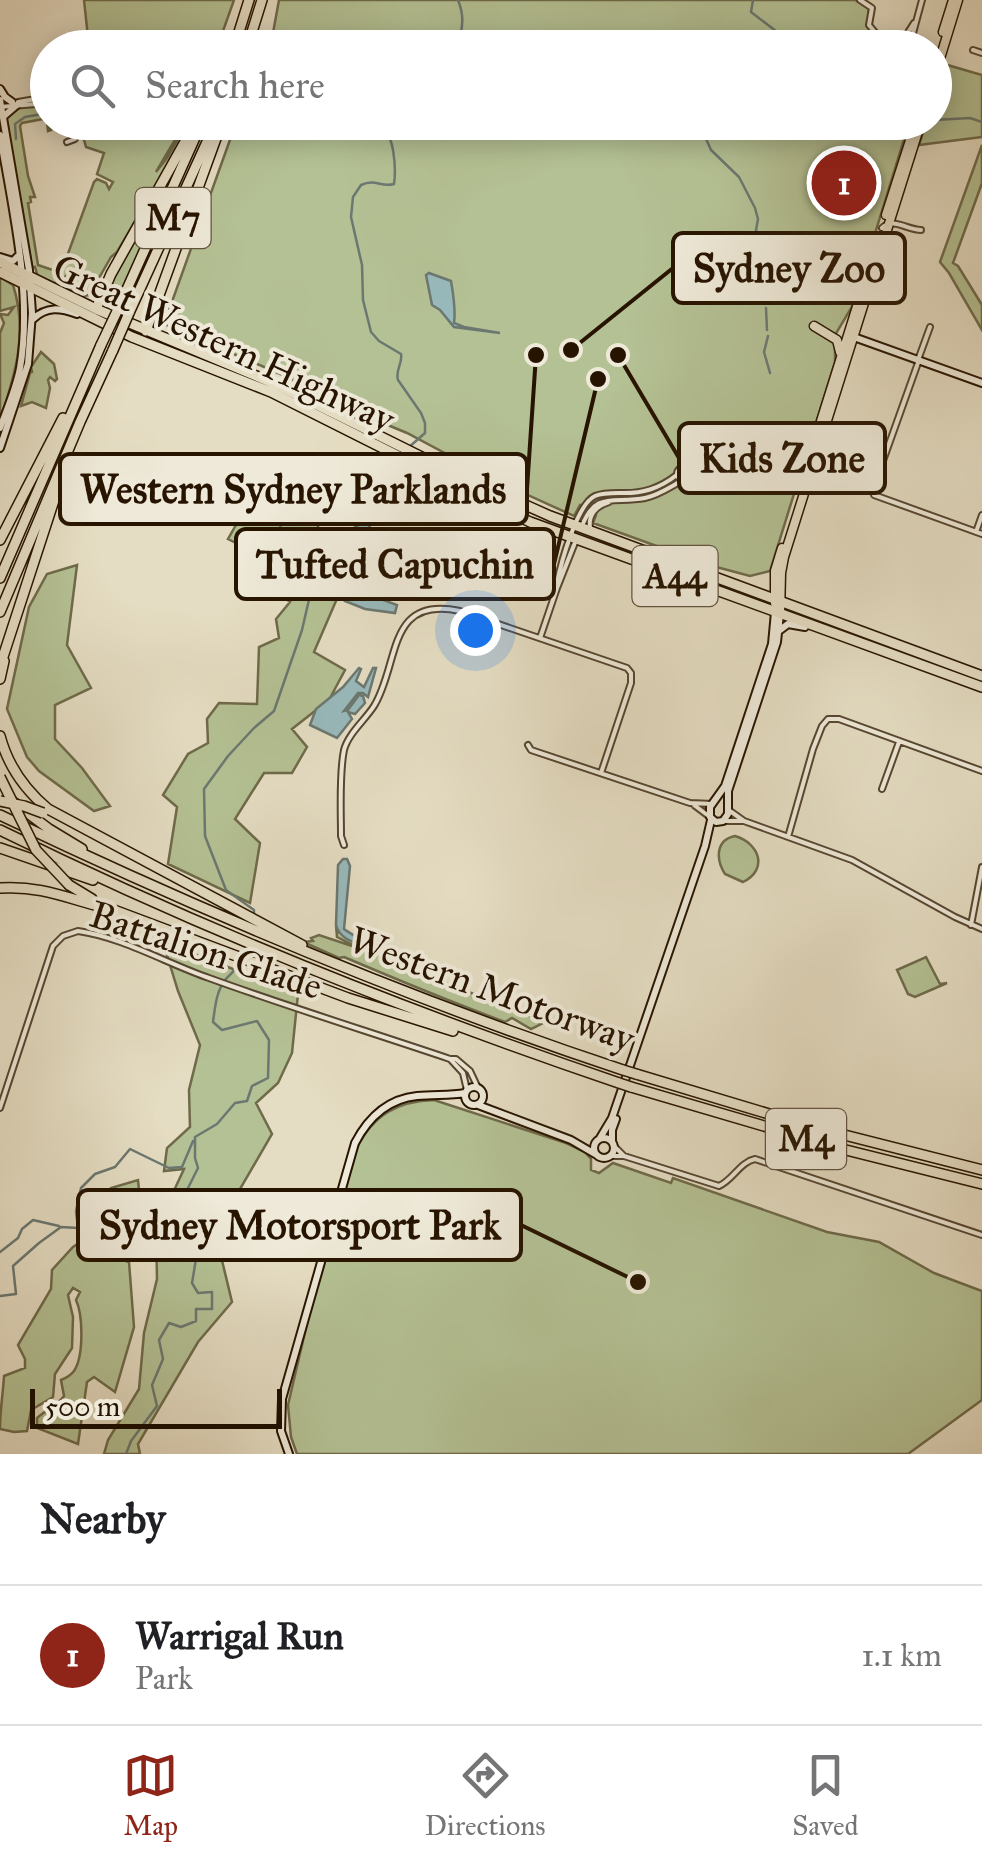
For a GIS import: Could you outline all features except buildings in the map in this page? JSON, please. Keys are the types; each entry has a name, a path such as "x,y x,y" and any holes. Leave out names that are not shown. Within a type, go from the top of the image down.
{"highway":[{"path":"240,30 249,0"},
{"path":"253,30 262,0"},
{"name":"M7","path":"94,313 111,274 188,140"},
{"name":"M7","path":"0,612 113,350 124,310 192,140"},
{"name":"M7","path":"0,578 101,345 124,310 210,140"},
{"path":"132,337 150,332 213,140"},
{"name":"Great Western Highway","path":"0,259 26,280 100,316 132,337 271,392 410,456 578,527 982,676"},
{"name":"Great Western Highway","path":"0,272 68,296 94,313 273,383 393,448"},
{"name":"M7","path":"68,296 92,297 111,274"},
{"path":"0,540 97,356"},
{"path":"0,666 80,422"},
{"name":"Great Western Highway","path":"410,456 530,522 982,687"},
{"path":"0,680 8,644"},
{"path":"0,736 16,774 42,804 65,820 190,887 241,920 273,931 324,956 326,961"},
{"path":"0,778 36,850 69,885 114,910"},
{"path":"0,792 92,854 94,860"},
{"path":"0,801 44,813 122,856 190,887"},
{"name":"Western Motorway","path":"0,815 94,860 241,920 259,934 452,1010 636,1074 822,1130 982,1170"},
{"name":"Western Motorway","path":"0,830 234,938 484,1036 778,1131 982,1187"},
{"path":"0,848 110,887 120,887"},
{"path":"0,888 44,890 114,910 390,1012 478,1038 484,1036"}],"main road":[{"path":"945,30 956,0"},
{"path":"948,30 956,0"},
{"path":"0,89 5,98 15,103 3,119"},
{"path":"0,105 31,324 25,377 0,448"},
{"path":"0,134 26,280 18,376 0,428"},
{"path":"891,226 913,140"},
{"path":"718,578 764,590 771,587 840,362 891,226 913,140"},
{"path":"0,259 14,260 19,254"},
{"path":"0,272 14,283 23,316"},
{"path":"31,324 36,316 58,308 94,313"},
{"path":"814,326 838,340 840,362"},
{"path":"851,336 982,383"},
{"path":"466,1095 472,1105 570,1140 602,1158 611,1156 612,1130 713,834 728,816 728,792 779,631 778,600 784,557 850,350 851,336"},
{"path":"850,350 862,345 886,348"},
{"path":"774,580 778,600"},
{"path":"595,1154 594,1146 612,1118 705,846 709,809 725,786 772,644 778,613"},
{"path":"779,631 784,625 793,624 825,631"},
{"path":"713,804 721,802 728,808"},
{"path":"710,818 722,821"},
{"path":"289,1454 281,1431 282,1399 355,1143 371,1119 395,1102 416,1096 466,1095 472,1087 481,1091 504,1116"},
{"path":"478,1105 483,1101 481,1091"},
{"path":"570,1140 606,1138 613,1144"}],"street":[{"path":"862,0 872,8"},
{"path":"913,30 922,0"},
{"path":"873,30 869,25 876,2"},
{"path":"909,30 916,19"},
{"path":"973,50 982,53"},
{"path":"0,105 30,102"},
{"path":"66,142 72,140"},
{"path":"891,226 922,230"},
{"path":"930,327 874,495 979,533 982,515"},
{"path":"540,638 584,506 600,494 650,491 666,484 682,468 690,470 690,477 652,496 594,505 578,527"},
{"path":"678,474 683,480"},
{"path":"596,533 590,522 598,507 623,500"},
{"path":"344,846 344,752 376,703 398,636 422,612 440,608 460,611 623,666 631,673 601,773"},
{"path":"788,836 814,749 828,719 839,719 982,771"},
{"path":"882,789 899,742"},
{"path":"528,744 530,750 690,803 713,804"},
{"path":"690,803 710,818"},
{"path":"728,808 744,821"},
{"path":"722,821 744,821 858,862 982,930"},
{"path":"971,925 982,866"},
{"name":"Battalion Glade","path":"0,1108 52,949 62,936 72,932 85,932 241,990 456,1059 464,1064 481,1091"},
{"path":"450,1059 463,1073 466,1095"},
{"path":"613,1144 624,1156"},
{"path":"611,1156 624,1156 719,1186 749,1160 755,1160 982,1236"}],"green space":[{"path":"84,0 234,0 223,30 87,30"},
{"path":"279,0 855,0 869,8 867,26 870,30 274,30"},
{"path":"952,66 982,75 982,137 919,145 921,140 952,140"},
{"path":"30,105 30,121 20,126 35,197 30,197 28,203 38,265 61,273 94,182 97,179 106,183 109,189 113,182 97,174 104,153 86,147 84,140 175,140 156,172 177,140 183,140 91,295 81,296 64,287 65,277 60,285 38,277 32,267 5,117"},
{"path":"190,140 116,302 105,298"},
{"path":"230,140 904,140 853,305 835,335 835,362 770,571 750,576 593,523 596,515 580,505 574,516 407,433 164,324"},
{"path":"982,145 982,183 953,263 982,305 982,330 940,262"},
{"path":"0,277 13,285 20,336 0,420 0,333 4,323 0,314 8,315 14,307 0,311"},
{"path":"41,352 54,364 57,379 48,380 46,408 32,402 21,406 31,367"},
{"path":"309,456 357,462 405,481 408,501 391,522 341,514 316,520 339,594 314,652 345,670 329,700 292,729 307,747 292,773 264,773 235,819 260,843 250,903 168,864 177,807 163,795 188,754 208,743 207,719 219,703 257,704 259,647 279,638 276,619 290,602 257,575 260,555 228,539 240,518 267,507"},
{"path":"77,565 67,645 91,688 55,705 55,739 110,806 94,811 39,771 27,757 7,709 29,607 47,574"},
{"path":"735,836 750,844 758,857 756,870 743,882 725,874 720,863 721,846"},
{"path":"336,925 338,932 444,971 442,980 383,959 526,1014 541,1024 531,1029 512,1018 505,1022 303,942 313,941 311,938 319,935 361,949 337,937"},
{"path":"163,942 298,994 292,1053 278,1083 256,1103 272,1134 233,1201 219,1248 232,1302 198,1342 138,1444 140,1454 104,1454 108,1440 139,1389 144,1333 157,1279 156,1229 184,1169 164,1171 167,1148 190,1127 189,1090 200,1045"},
{"path":"926,957 940,984 947,983 915,997 908,994 897,970"},
{"path":"434,1100 566,1143 585,1152 591,1159 591,1170 599,1173 613,1163 671,1183 673,1178 827,1232 879,1242 934,1273 982,1291 982,1400 908,1454 297,1454 288,1405 309,1315 357,1148 371,1127 388,1112 409,1103"},
{"path":"138,1180 139,1205 134,1223 107,1255 129,1262 134,1327 115,1392 94,1377 87,1382 78,1444 37,1428 37,1418 64,1396 61,1380 74,1371 80,1356 81,1325 76,1300 80,1292 73,1288 68,1295 73,1317 72,1348 55,1374 53,1397 31,1410 27,1431 0,1429 4,1376 25,1368 18,1345 51,1289 52,1270 73,1247 92,1234 111,1188"}],"water":[{"path":"426,275 451,281 454,323 500,333 454,327 432,305"},
{"path":"359,519 394,545 396,556 379,560 371,553 355,526"},
{"path":"347,559 375,597 397,605 395,613 365,609 345,601 350,588"},
{"path":"359,668 356,681 364,687 376,668 368,697 358,693 344,711 359,695 363,696 365,703 355,714 348,712 352,719 337,738 310,725 316,709"},
{"path":"343,859 350,866 344,929 366,947 344,937 336,925 338,865"}],"waterway":[{"path":"458,0 461,30"},
{"path":"753,0 751,12 774,30"},
{"path":"16,139 15,124 30,116"},
{"path":"952,119 982,122"},
{"path":"390,140 394,184 361,185 353,197 351,217 371,332 401,354 398,380 425,423 425,433 408,448"},
{"path":"707,140 711,150 739,177 755,208 760,239 784,248 783,257 770,275 774,288 765,296 765,304"},
{"path":"683,271 714,260 763,277 770,275"},
{"path":"781,267 797,272"},
{"path":"825,278 833,276 840,267"},
{"path":"766,308 767,330"},
{"path":"768,336 764,352 770,373"},
{"path":"254,914 254,910 226,890 205,836 204,789 228,756 274,711 302,630 311,591 290,558 279,519 316,472 368,506 389,490 401,458"},
{"path":"126,1454 157,1406 152,1385 163,1359 159,1340 169,1323 181,1327 196,1321 196,1309 212,1309 212,1292 198,1293 192,1283 196,1259 179,1218 180,1204 198,1168 195,1137 217,1124 235,1103 247,1101 252,1086 268,1078 269,1040 257,1021 222,1030 213,1022 220,990 240,960"},
{"path":"0,1296 16,1294 13,1266 39,1243 61,1227 78,1228 76,1211 81,1188 95,1174 115,1167 130,1149 169,1168 182,1167 193,1141"},
{"path":"0,1252 33,1220 59,1226"}],"place":[{"name":"Warrigal Run","path":"844,183"},
{"name":"Sydney Zoo","path":"571,350"},
{"name":"Western Sydney Parklands","path":"536,355"},
{"name":"Kids Zone","path":"618,355"},
{"name":"Tufted Capuchin","path":"598,379"},
{"name":"Sydney Motorsport Park","path":"638,1282"}]}
